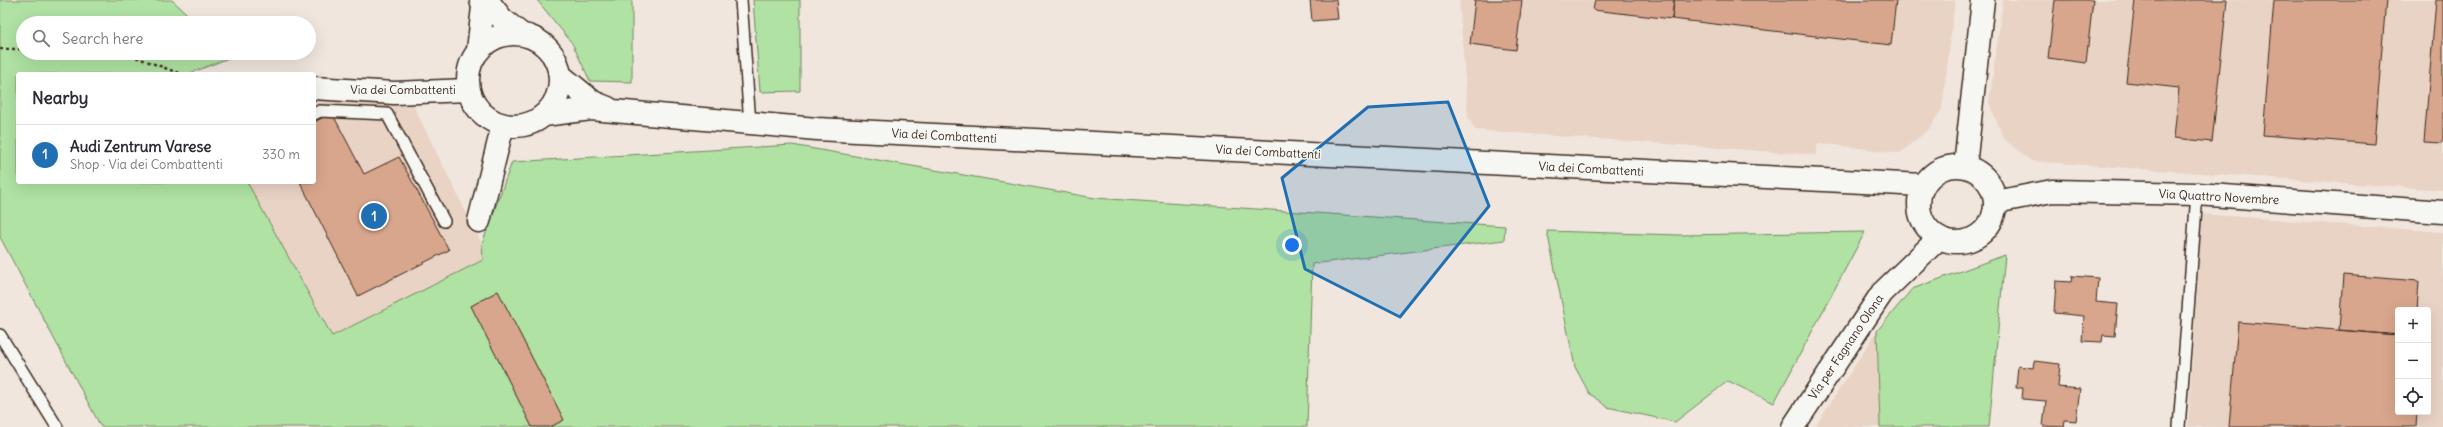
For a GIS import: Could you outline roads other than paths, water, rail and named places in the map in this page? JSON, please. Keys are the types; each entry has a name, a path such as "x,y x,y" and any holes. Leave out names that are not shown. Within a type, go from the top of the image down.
{"street":[{"path":"478,50 483,7 481,0"},
{"path":"487,0 502,18 521,34"},
{"path":"1965,166 1983,0"},
{"name":"Via dei Combattenti","path":"521,34 540,42 548,48 558,65 560,75 557,97 544,115 532,123 518,126 503,125 493,122 477,108 468,90 470,65 478,50 485,43 502,35 521,34"},
{"name":"Via dei Combattenti","path":"560,75 593,102 612,110"},
{"name":"Via dei Combattenti","path":"316,88 394,93 468,90"},
{"name":"Via dei Combattenti","path":"544,115 591,109 612,110 750,124 817,129 1924,185"},
{"path":"478,221 503,125"},
{"path":"1953,166 1965,166 1977,171 1987,179 1993,190 1996,202 1995,214 1983,234 1973,240 1950,242 1939,238 1929,230 1922,220 1919,209 1919,197 1924,185 1931,176 1941,169 1953,166"},
{"name":"Via Quattro Novembre","path":"1996,202 2052,191 2197,194 2443,212"},
{"name":"Via per Fagnano Olona","path":"1793,427 1882,293 1939,238"}],"lane":[{"path":"741,0 750,124"},
{"path":"394,93 387,114 444,221"},
{"path":"316,113 320,111 387,114"},
{"path":"2179,427 2197,194"},
{"path":"0,335 58,427"}],"place":[{"name":"Audi Zentrum Varese","path":"374,216"}]}
